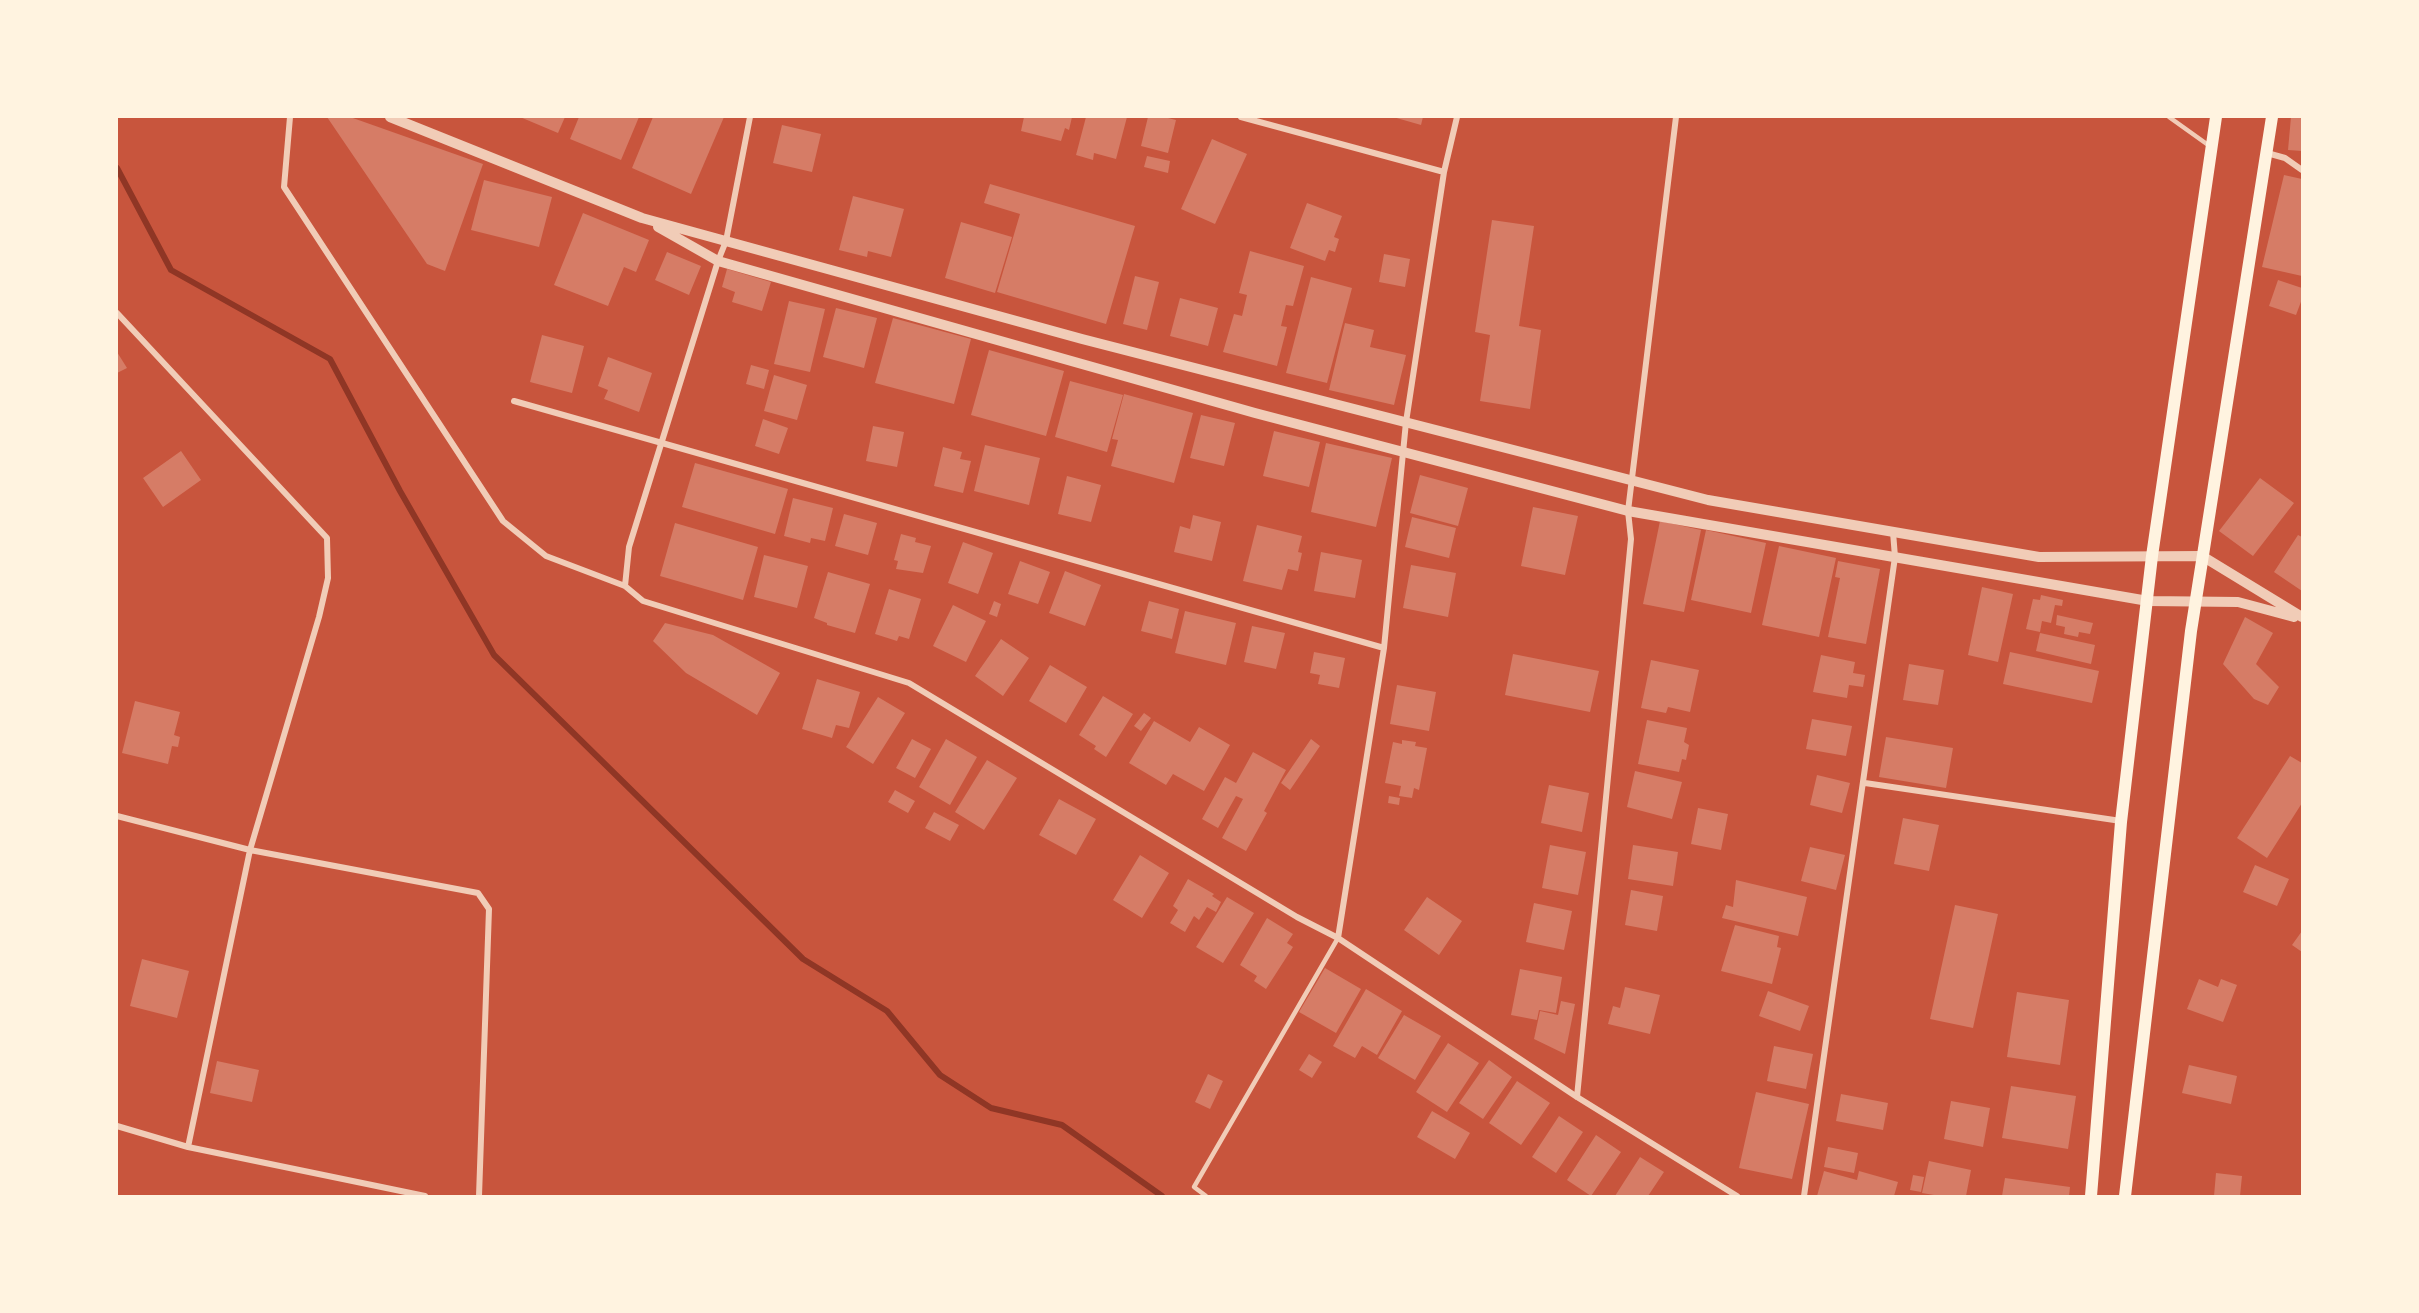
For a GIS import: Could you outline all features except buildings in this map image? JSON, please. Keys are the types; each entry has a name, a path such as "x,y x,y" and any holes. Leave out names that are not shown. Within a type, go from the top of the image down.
{"main road":[{"path":"2091,1196 2121,822 2152,556 2216,117"},
{"path":"2125,1196 2195,602 2272,117"}],"street":[{"path":"290,117 284,187 503,521 546,555 625,586 642,601 909,683 1297,917 1338,938 1577,1096 1737,1196"},
{"path":"390,117 642,218 1082,339 1708,500 2039,556 2202,556 2302,618"},
{"path":"625,586 629,547 718,261 726,242 750,117"},
{"path":"1240,117 1444,172"},
{"path":"1338,938 1384,648 1406,422 1444,172 1457,117"},
{"path":"1577,1096 1631,539 1628,511 1676,117"},
{"path":"2267,153 2285,158 2302,170"},
{"path":"642,218 718,261 1244,410 1628,511 2148,601 2238,602 2302,618"},
{"path":"117,314 327,538 328,578 319,617 250,850 188,1147"},
{"path":"514,401 1384,648"},
{"path":"1804,1196 1865,783 1895,557 1893,532"},
{"path":"1865,783 2121,822"},
{"path":"117,816 250,850 478,893 489,909 479,1196"},
{"path":"117,1126 188,1147 425,1196"}],"lane":[{"path":"2169,117 2212,147"},
{"path":"1206,1196 1194,1187 1338,938"}],"waterway":[{"path":"117,168 171,270 330,359 400,491 494,655 803,959 887,1011 940,1075 991,1108 1062,1125 1162,1196"}]}
